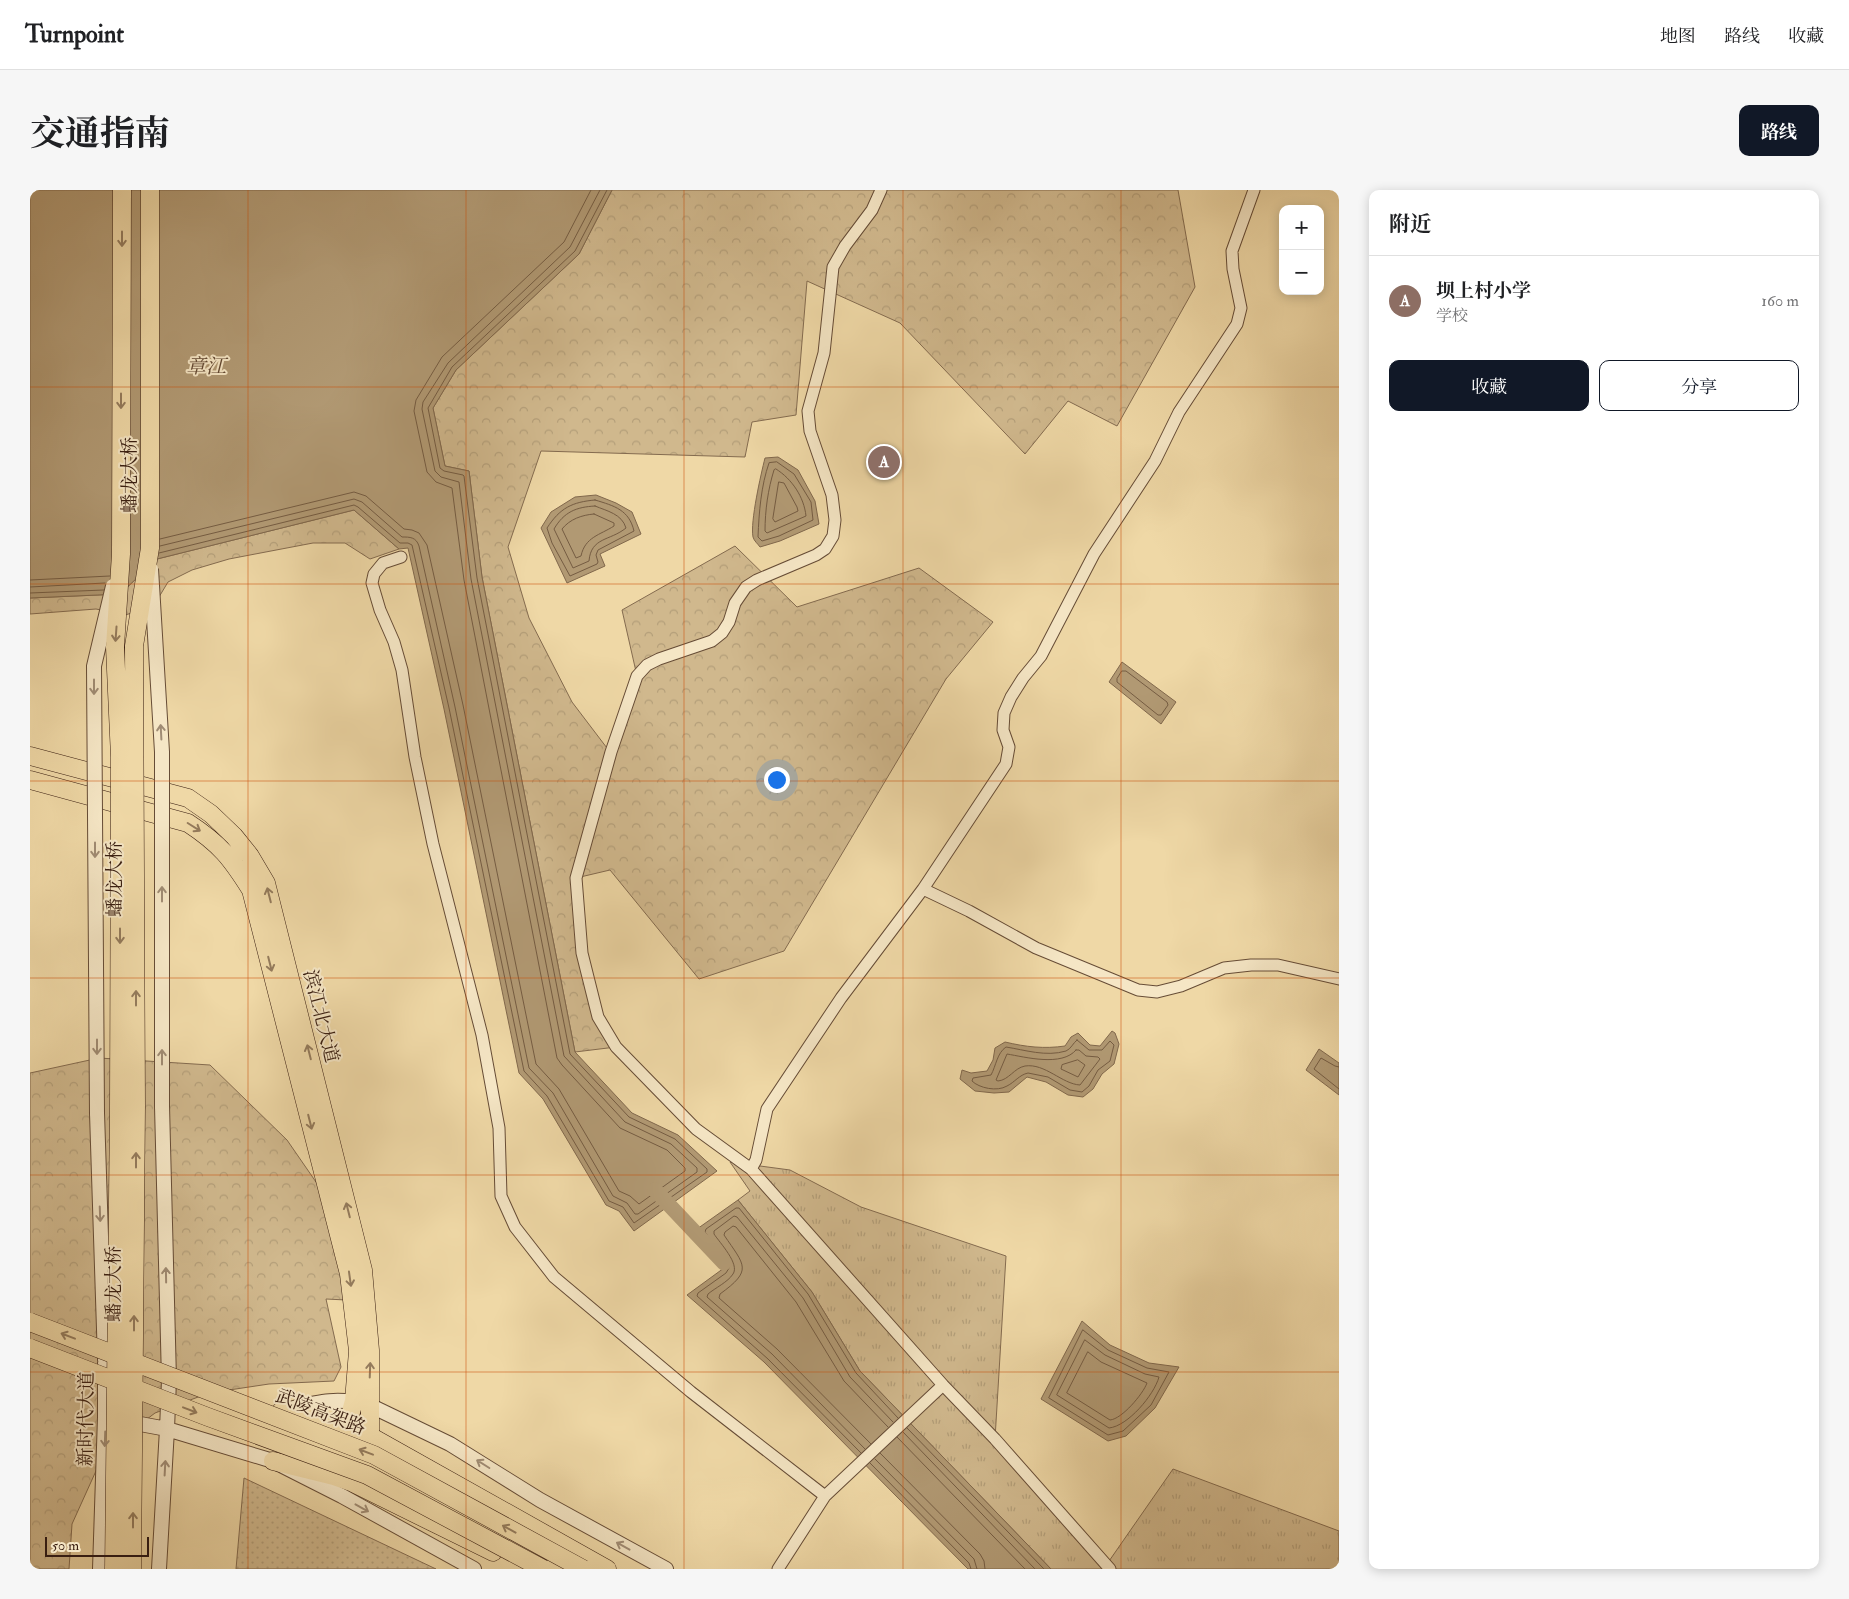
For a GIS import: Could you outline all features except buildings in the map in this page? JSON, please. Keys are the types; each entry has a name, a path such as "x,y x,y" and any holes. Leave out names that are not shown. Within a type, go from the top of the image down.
{"main road":[{"name":"蟠龙大桥","path":"114,1569 119,1108 120,777 115,647 122,554 122,190"},
{"name":"蟠龙大桥","path":"132,1569 136,1105 134,646 150,548 150,190"},
{"name":"滨江北大道","path":"30,756 188,798 211,814 234,836 250,856 266,883 363,1270 370,1350 361,1403 346,1430"},
{"name":"滨江北大道","path":"30,780 188,823 211,838 233,861 251,890 349,1274 358,1351 361,1403 370,1436"},
{"name":"武陵高架路","path":"30,1322 374,1455 583,1569"},
{"path":"30,1348 208,1417 367,1475 543,1569"},
{"path":"281,1411 370,1436 607,1569"},
{"path":"273,1461 351,1482 529,1569"}],"street":[{"path":"881,190 872,210 850,239 833,268 824,353 808,411 810,431 832,495 835,520 833,536 825,549 816,555 757,580 746,587 735,603 722,632 712,641 647,665 637,676 611,752 576,878 582,953 598,1017 616,1047 690,1123 751,1169 1110,1569"},
{"path":"751,1169 756,1160 767,1109 841,998 923,889 1006,764 1008,747 1003,730 1004,712 1011,697 1023,678 1041,656 1094,554 1156,461 1179,412 1237,324 1241,308 1233,269 1232,251 1254,190"},
{"path":"150,548 162,752 162,1106 169,1380 159,1569"},
{"path":"105,1363 97,1113 94,666 122,554"},
{"path":"401,557 384,563 374,574 372,583 380,610 394,642 402,670 415,757 433,844 482,1035 499,1128 501,1196 515,1227 554,1277 691,1392 825,1496"},
{"path":"923,889 969,910 1036,948 1138,990 1157,992 1181,986 1224,968 1251,965 1278,965 1339,979"},
{"name":"新时代大道","path":"100,1569 105,1363 281,1411"},
{"path":"778,1569 825,1496 943,1385"},
{"path":"281,1411 327,1400 361,1403 450,1444 540,1500 666,1569"},
{"path":"105,1417 167,1429 273,1461 342,1496 474,1569"}],"green space":[{"path":"612,190 1178,190 1195,287 1117,426 1068,401 1025,454 900,323 807,281 796,415 752,422 745,457 541,451 508,547 529,618 572,702 610,752 637,676 622,610 735,546 797,607 919,568 993,622 946,679 784,951 699,979 610,870 576,878 582,953 598,1017 616,1047 575,1052 482,577 469,471 445,466 433,408 456,370 579,254"},
{"path":"354,510 399,549 370,559 345,543 313,543 229,559 192,570 168,582 159,597 139,611 125,615 96,609 30,614 30,598 120,594 157,559"},
{"path":"99,1058 210,1065 287,1140 345,1224 367,1301 326,1299 341,1367 334,1381 269,1384 209,1393 155,1413 105,1451 72,1524 69,1569 30,1569 30,1073"},
{"path":"730,1162 790,1170 861,1207 1006,1256 995,1439 1107,1564 1173,1469 1339,1531 1339,1569 1051,1569 860,1371 812,1292 738,1200 750,1191"},
{"path":"244,1478 436,1569 236,1569"}],"water":[{"name":"章江","path":"30,190 612,190 579,254 456,370 433,408 445,466 469,471 482,577 575,1052 632,1113 678,1135 717,1171 634,1231 619,1211 606,1205 543,1099 519,1073 444,709 408,548 399,549 354,510 157,559 120,594 30,598"},
{"path":"778,457 798,470 815,501 819,524 780,541 760,547 754,538 752,530 754,510 765,458"},
{"path":"596,495 632,512 641,534 600,554 605,566 567,583 541,528 551,512 575,497"},
{"path":"1122,662 1176,702 1161,724 1109,682"},
{"path":"1112,1031 1115,1033 1119,1044 1114,1064 1102,1074 1093,1089 1083,1097 1068,1095 1046,1082 1027,1077 1009,1092 994,1093 975,1091 960,1079 962,1070 971,1073 987,1071 993,1060 995,1048 1005,1042 1035,1047 1065,1046 1071,1037 1078,1033 1090,1045 1100,1046"},
{"path":"1319,1049 1339,1063 1339,1095 1306,1070"},
{"path":"738,1200 812,1292 860,1371 1051,1569 968,1569 764,1362 687,1295 724,1268 697,1229"},
{"path":"1082,1321 1110,1345 1149,1363 1179,1367 1155,1408 1126,1436 1108,1441 1041,1399"}],"waterway":[{"path":"655,1190 724,1263"}],"place":[{"name":"坝上村小学","path":"884,462"}]}
